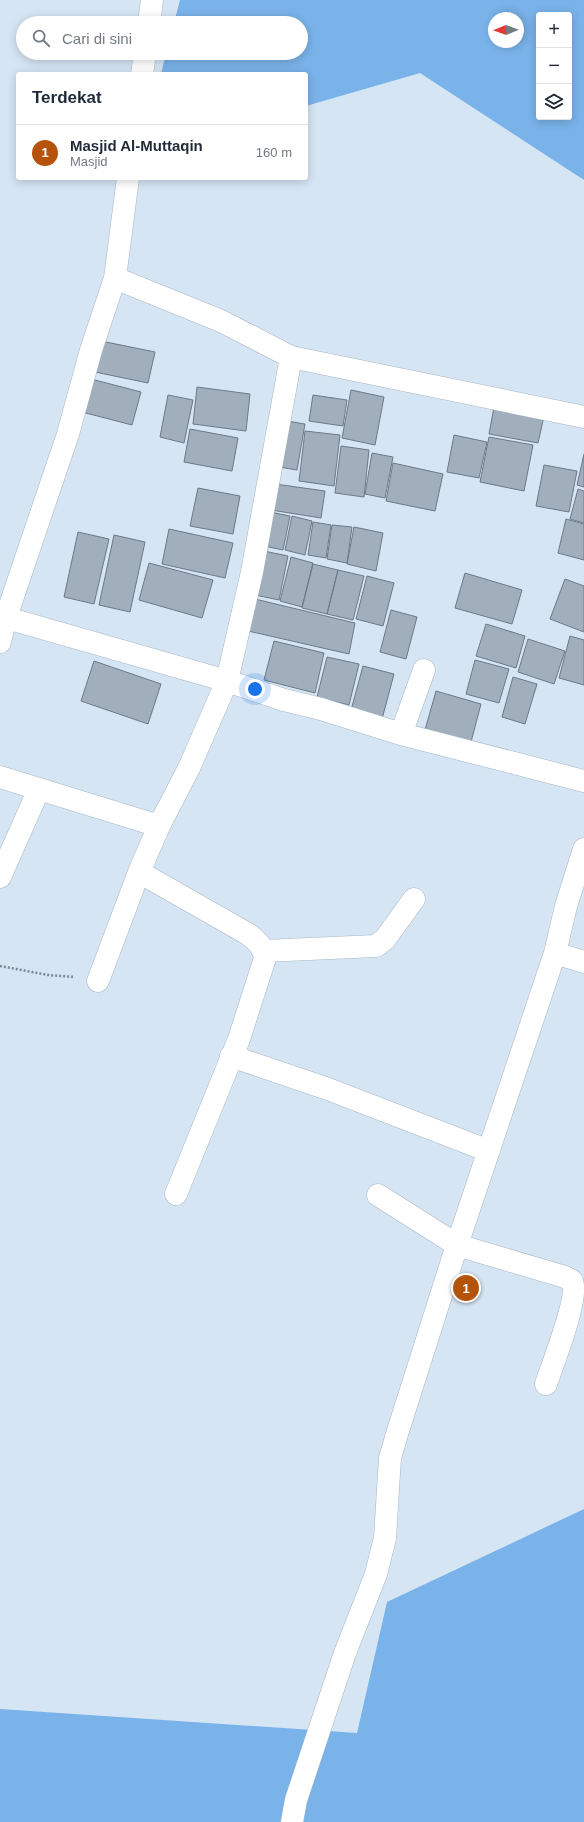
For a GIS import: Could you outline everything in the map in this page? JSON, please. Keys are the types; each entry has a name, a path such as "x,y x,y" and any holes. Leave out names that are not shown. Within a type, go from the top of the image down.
{"street":[{"path":"150,16 152,0"},
{"path":"142,72 144,60"},
{"path":"0,642 3,616 68,434 91,350 115,278 128,180"},
{"path":"115,278 221,321 291,358 584,418"},
{"path":"98,981 139,872 159,826 189,768 227,681 252,572 291,358"},
{"path":"3,616 227,681 284,700 321,709 401,734 584,781"},
{"path":"401,734 424,670"},
{"path":"0,777 159,826"},
{"path":"0,877 39,789"},
{"path":"292,1822 296,1800 345,1653 376,1574 385,1538 390,1458 457,1245 490,1151 555,953 566,906 584,849"},
{"path":"139,872 248,934 259,943 264,952 264,964 239,1039 176,1194"},
{"path":"264,952 376,946 385,939 414,899"},
{"path":"555,953 584,962"},
{"path":"231,1056 328,1089 490,1151"},
{"path":"378,1195 457,1245 565,1277 574,1283 575,1289 567,1324 546,1384"}],"path":[{"path":"0,966 98,981"}],"shaded area":[{"path":"180,0 584,0 584,180 420,73 308,105 308,72 161,72 164,60 308,60 308,16 176,16"},
{"path":"584,1509 584,1822 0,1822 0,1709 357,1733 387,1602"}],"building":[{"path":"101,341 155,352 148,383 95,372"},
{"path":"91,379 141,392 132,425 82,412"},
{"path":"197,387 250,394 246,431 193,424"},
{"path":"351,390 384,397 375,445 342,438"},
{"path":"168,395 193,400 184,443 160,437"},
{"path":"313,395 347,400 343,426 309,421"},
{"path":"494,407 544,416 538,443 489,434"},
{"path":"281,420 305,424 297,470 273,466"},
{"path":"190,429 238,438 232,471 184,462"},
{"path":"305,431 340,435 334,486 299,481"},
{"path":"454,435 487,442 479,478 447,472"},
{"path":"489,437 533,445 524,491 480,482"},
{"path":"341,446 369,450 364,497 335,493"},
{"path":"372,453 393,457 385,498 365,494"},
{"path":"584,454 584,487 577,485"},
{"path":"393,463 443,474 435,511 386,501"},
{"path":"544,465 577,471 569,512 536,506"},
{"path":"275,484 325,491 321,518 271,510"},
{"path":"198,488 240,496 233,534 190,526"},
{"path":"578,489 584,491 584,523 570,519"},
{"path":"265,511 290,516 283,550 259,545"},
{"path":"292,516 312,521 305,555 285,550"},
{"path":"566,519 584,524 584,560 558,553"},
{"path":"313,522 331,525 326,558 308,555"},
{"path":"332,525 352,527 347,563 327,559"},
{"path":"354,527 383,533 376,571 347,564"},
{"path":"169,529 233,543 225,578 162,564"},
{"path":"78,532 109,539 94,604 64,597"},
{"path":"114,535 145,542 130,612 99,605"},
{"path":"259,550 288,556 279,600 250,594"},
{"path":"291,557 313,563 302,607 280,601"},
{"path":"149,563 213,580 202,618 139,600"},
{"path":"313,564 338,570 327,614 302,608"},
{"path":"338,570 364,576 353,620 327,614"},
{"path":"465,573 522,590 512,624 455,608"},
{"path":"367,576 394,583 383,626 356,619"},
{"path":"565,579 584,586 584,632 550,619"},
{"path":"255,599 355,623 349,654 248,631"},
{"path":"391,610 417,617 406,659 380,652"},
{"path":"486,624 525,636 516,668 476,656"},
{"path":"570,636 584,640 584,685 559,678"},
{"path":"528,639 565,651 554,684 518,672"},
{"path":"274,641 324,653 315,693 264,680"},
{"path":"327,657 359,664 349,705 317,697"},
{"path":"475,660 509,669 499,703 466,694"},
{"path":"94,661 161,684 148,724 81,701"},
{"path":"363,666 394,674 381,723 350,714"},
{"path":"513,677 537,684 525,724 502,717"},
{"path":"436,691 481,704 471,742 425,730"}],"place":[{"name":"Masjid Al-Muttaqin","path":"466,1288"}]}
